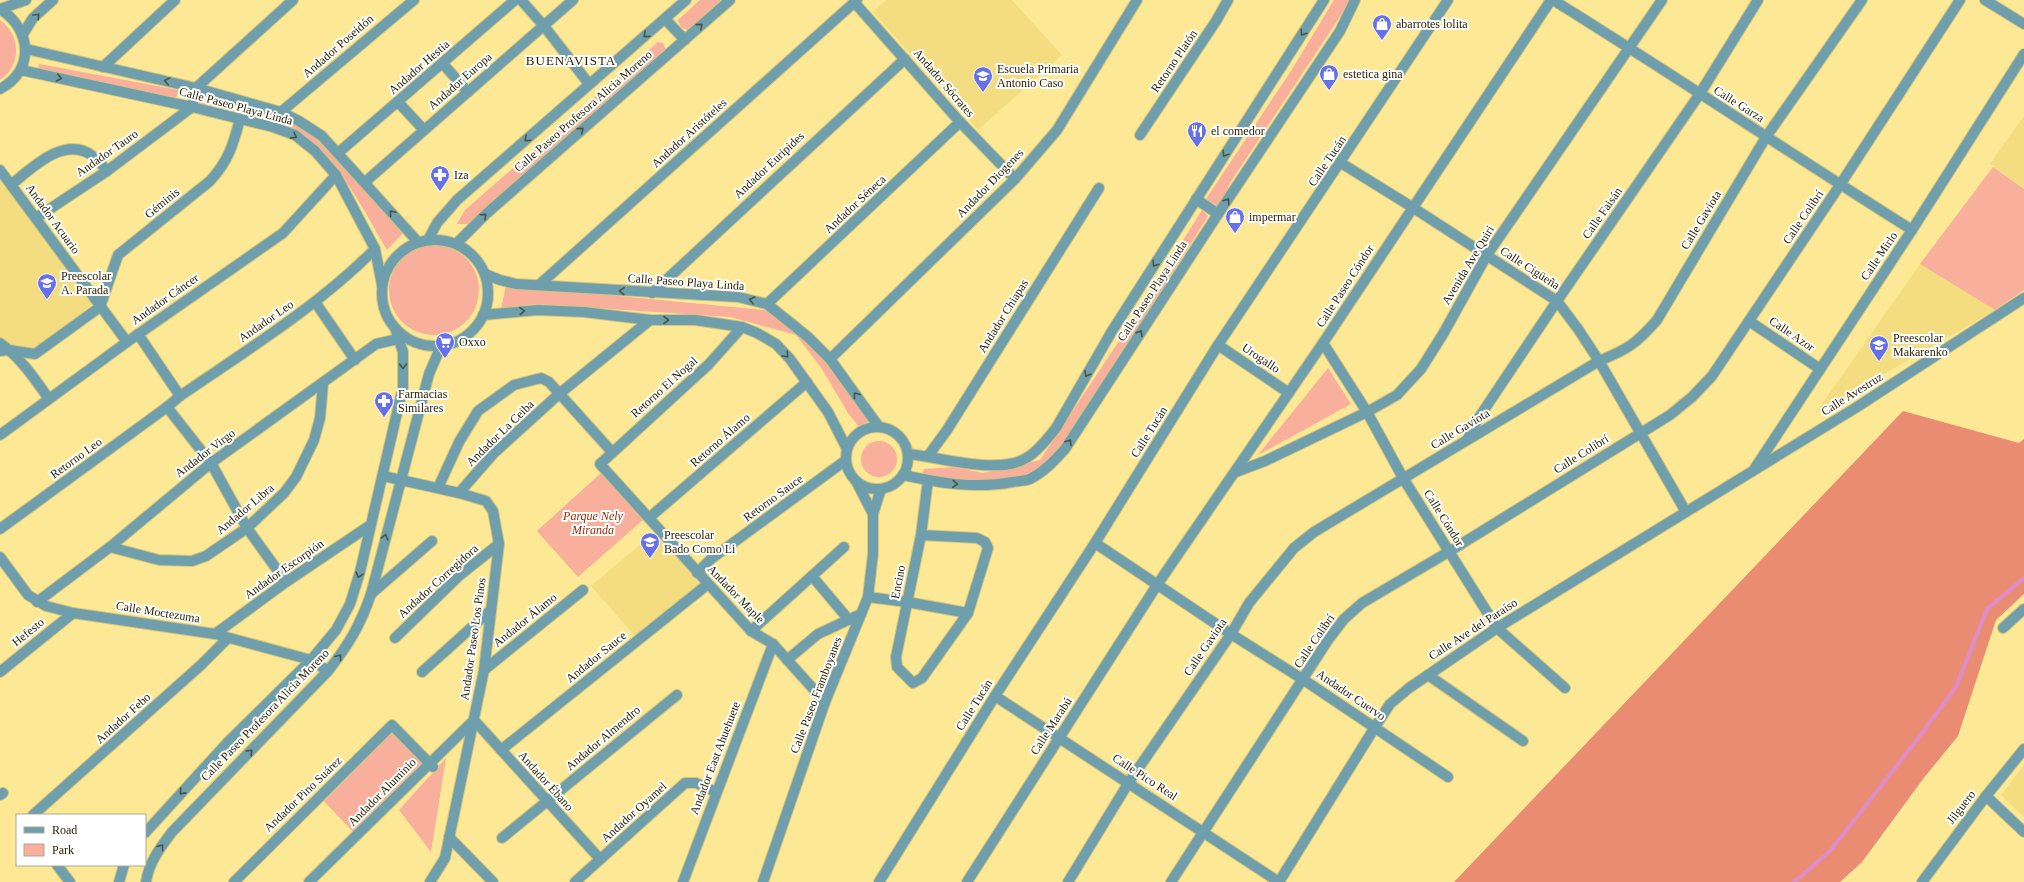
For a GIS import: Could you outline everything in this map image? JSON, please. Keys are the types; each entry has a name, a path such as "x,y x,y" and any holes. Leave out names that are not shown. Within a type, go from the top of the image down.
{"street":[{"path":"0,9 23,0"},
{"path":"23,34 33,18 53,0"},
{"path":"103,67 175,0"},
{"path":"192,107 196,88 293,0"},
{"name":"Andador Poseidón","path":"281,112 414,0"},
{"name":"Andador Hestia","path":"338,153 516,0"},
{"path":"521,0 544,26 589,84"},
{"name":"Andador Europa","path":"365,182 573,0"},
{"name":"Calle Paseo Profesora Alicia Moreno","path":"423,241 457,200 686,0"},
{"name":"Calle Paseo Profesora Alicia Moreno","path":"456,244 486,214 730,0"},
{"name":"Andador Diogenes","path":"830,358 1015,179 1057,130 1137,0"},
{"name":"Retorno Platón","path":"1140,135 1212,27 1228,0"},
{"name":"Calle Paseo Playa Linda","path":"908,454 964,463 1001,466 1023,460 1056,428 1112,331 1324,0"},
{"name":"Calle Paseo Playa Linda","path":"903,475 928,480 976,485 1003,484 1028,480 1050,466 1064,449 1340,31 1355,0"},
{"name":"Calle Tucán","path":"879,882 995,696 1095,543 1218,345 1341,163 1448,0"},
{"name":"Calle Garza","path":"1552,0 1630,48 1699,95 1912,230"},
{"name":"Calle Paseo Cóndor","path":"1157,585 1323,344 1412,207 1552,0"},
{"name":"Avenida Ave Quiri","path":"1236,472 1265,461 1367,412 1397,395 1421,369 1487,256 1662,0"},
{"name":"Calle Faisán","path":"1467,440 1478,419 1557,301 1699,95 1758,0"},
{"name":"Calle Gaviota","path":"1068,882 1129,782 1231,634 1249,604 1294,548 1314,532 1403,478 1599,361 1622,351 1639,340 1657,320 1766,137 1862,0"},
{"name":"Calle Colibrí","path":"1171,882 1304,680 1328,640 1344,620 1362,602 1450,551 1670,415 1692,397 1712,376 1840,185 1960,0"},
{"path":"1985,0 2024,24"},
{"name":"Andador Sócrates","path":"851,2 905,59 960,122 1015,179"},
{"name":"Andador Aristóteles","path":"539,286 851,2"},
{"path":"0,9 14,19 23,34 26,49 21,70 13,81 0,89"},
{"path":"665,19 685,40"},
{"name":"Calle Paseo Playa Linda","path":"26,49 196,88 281,112 300,121 322,136 423,241"},
{"name":"Calle Mirlo","path":"1753,471 1912,230 2024,54"},
{"name":"Andador Euripides","path":"652,293 905,59"},
{"path":"443,64 468,92"},
{"name":"Calle Paseo Playa Linda","path":"21,70 192,107 295,135 315,150 336,175 375,249 382,285"},
{"path":"398,102 424,130"},
{"name":"Andador Tauro","path":"36,218 107,171 192,107"},
{"name":"Géminis","path":"100,307 118,254 210,181 219,171 232,148 240,119"},
{"name":"Andador Séneca","path":"767,304 960,122"},
{"path":"12,184 41,161 63,149 79,151 93,156 107,171"},
{"name":"Calle Cigüeña","path":"1341,163 1557,301 1599,361 1686,512"},
{"name":"Andador Acuario","path":"0,170 12,184 100,307 127,342"},
{"name":"Andador Cáncer","path":"0,435 138,334 283,233 336,175"},
{"name":"Andador Chiapas","path":"928,456 947,430 1099,188"},
{"path":"1196,199 1218,214"},
{"path":"442,240 456,244 468,251 478,261 484,274 488,287 484,314 476,326 466,336 454,342 441,346 424,345 409,339 395,328 387,315 382,301 382,285 388,267 401,251 423,241 442,240"},
{"name":"Andador Leo","path":"167,407 180,396 315,302 352,272 375,249"},
{"name":"Calle Paseo Playa Linda","path":"484,274 516,284 738,297 767,304 803,332 830,358 879,427"},
{"name":"Calle Avestruz","path":"1753,471 1863,403 2024,298"},
{"path":"315,302 355,360"},
{"path":"5,350 35,354 100,307"},
{"path":"484,314 538,310 584,312 650,320 695,320 742,327 757,333 776,344 790,359 828,412 847,449"},
{"name":"Andador La Ceiba","path":"459,493 494,453 559,394 650,320"},
{"name":"Calle Azor","path":"1749,321 1820,369"},
{"name":"Retorno El Nogal","path":"600,464 709,364 742,327"},
{"name":"Calle Paseo Profesora Alicia Moreno","path":"146,832 227,743 311,660 336,630 350,604 360,572 403,387 403,352 395,328"},
{"path":"138,334 180,396"},
{"name":"Andador Virgo","path":"37,602 110,547 211,463 323,384 376,344 398,339"},
{"path":"0,343 5,350 35,378 49,399"},
{"name":"Calle Cóndor","path":"1323,344 1367,412 1403,478 1497,628 1565,688"},
{"name":"Urogallo","path":"1218,345 1289,393"},
{"name":"Calle Paseo Profesora Alicia Moreno","path":"146,882 148,870 157,853 172,832 328,671 347,647 362,621 371,594 429,374 441,346"},
{"path":"438,488 459,442 478,411 514,385 541,378 549,382 612,452"},
{"name":"Retorno Álamo","path":"650,517 807,382"},
{"name":"Andador Libra","path":"110,547 158,560 192,561 206,556 246,528 284,493 296,476 314,440 320,418 323,384"},
{"path":"167,407 211,463 246,528 286,582"},
{"name":"Retorno Leo","path":"0,529 167,407"},
{"path":"879,427 893,431 903,441 908,454 907,465 903,475 894,484 881,489 868,488 856,481 849,472 846,460 847,449 859,432 869,428 879,427"},
{"name":"Retorno Sauce","path":"697,573 712,559 846,460"},
{"name":"Andador Maple","path":"600,464 650,517 697,573 751,631 773,644 825,702"},
{"name":"Calle Ave del Paraíso","path":"1279,882 1390,704 1409,688 1497,628 1753,471"},
{"name":"Andador Paseo Los Pinos","path":"383,476 459,493 486,501 493,511 499,544 484,670 474,720 445,858 430,882"},
{"name":"Encino","path":"928,480 921,535 896,657 897,667 913,683 922,678 968,613"},
{"name":"Calle Paseo Framboyanes","path":"856,481 873,514"},
{"name":"Calle Paseo Framboyanes","path":"763,882 825,702 868,597 873,554 873,514 881,489"},
{"name":"Andador Escorpión","path":"215,634 286,582 370,526"},
{"path":"868,597 907,602 968,613 988,548 985,542 977,538 921,535"},
{"path":"371,594 432,541"},
{"name":"Andador Cuervo","path":"1095,543 1231,634 1375,727 1448,777"},
{"name":"Andador Corregidora","path":"395,638 460,575 499,544"},
{"path":"751,631 844,547"},
{"name":"Calle Moctezuma","path":"0,557 28,595 37,602 46,606 73,613 215,634 311,660 328,671"},
{"path":"812,576 849,620"},
{"name":"Andador Sauce","path":"501,750 708,584"},
{"name":"Calle Marabú","path":"966,882 1157,585"},
{"name":"Andador Álamo","path":"484,670 583,590"},
{"path":"2003,628 2024,609"},
{"path":"422,672 491,610"},
{"name":"Hefesto","path":"0,672 73,613"},
{"path":"787,660 818,634 861,614"},
{"name":"Andador Febo","path":"35,814 201,665 228,638"},
{"name":"Andador East Ahuehuete","path":"683,882 773,644"},
{"path":"1428,675 1523,741"},
{"name":"Andador Almendro","path":"502,838 677,695"},
{"name":"Calle Pico Real","path":"995,696 1129,782 1279,882"},
{"name":"Andador Ébano","path":"474,720 600,859"},
{"name":"Andador Aluminio","path":"309,882 431,765 474,720"},
{"name":"Andador Pino Suárez","path":"234,882 392,725 431,765"},
{"name":"Jilguero","path":"1925,881 1986,796 2024,749"},
{"name":"Andador Oyamel","path":"575,882 685,784 696,783 716,792"},
{"path":"1986,796 2024,832"},
{"path":"449,837 493,882"},
{"path":"58,866 70,882"},
{"path":"119,882 124,866"}],"shaded area":[{"name":"Escuela Primaria Antonio Caso","path":"886,0 1012,0 1062,55 978,130 873,12"},
{"path":"2024,116 2024,189 1990,164"},
{"path":"0,175 95,302 38,349 5,345 0,339"},
{"name":"Preescolar Makarenko","path":"1920,264 1995,310 1815,414"},
{"path":"1903,411 2019,443 2024,439 2024,594 1996,620 1958,736 1923,779 1862,862 1840,882 1454,882"},
{"name":"Preescolar Bado Como Li","path":"655,532 702,587 637,638 591,586"},
{"path":"2024,765 2024,817 2001,795"}],"green space":[{"path":"700,0 721,0 688,30 684,29 680,26 678,20"},
{"path":"1334,0 1351,0 1230,183 1220,208 1206,199 1291,71"},
{"path":"0,20 7,26 12,34 16,50 12,66 7,74 0,80"},
{"path":"658,42 663,43 666,50 470,224 457,224 465,210"},
{"path":"39,64 179,90 176,98 38,69"},
{"path":"197,98 235,103 231,112 198,103"},
{"path":"248,106 286,116 323,139 404,232 387,250 355,195 330,162 315,147 299,135 279,125 247,115"},
{"path":"1993,167 2024,189 2024,290 1995,310 1920,264"},
{"path":"1202,210 1208,216 1065,445 1030,477 986,482 921,476 924,469 955,467 983,473 1040,460 1135,317"},
{"path":"434,245 451,249 466,258 475,273 479,290 475,307 466,322 451,331 434,335 417,331 402,322 393,307 389,290 393,273 402,258 417,249"},
{"path":"506,285 765,310 791,324 831,366 872,423 860,428 848,413 822,369 796,335 730,317 536,304 501,309"},
{"path":"1328,368 1351,404 1258,455"},
{"path":"883,441 892,446 896,452 896,466 892,472 883,477 875,477 866,472 862,466 861,455 866,446 872,442"},
{"name":"Parque Nely Miranda","path":"601,473 644,519 578,577 537,531"},
{"path":"392,725 429,763 357,836 320,797"},
{"path":"446,758 431,852 399,810"}],"waterway":[{"path":"1794,882 1831,850 1916,741 1956,687 1987,609 2024,578"}],"place":[{"name":"abarrotes lolita","path":"1382,41"},
{"name":"estetica gina","path":"1329,91"},
{"name":"Escuela Primaria Antonio Caso","path":"983,93"},
{"name":"el comedor","path":"1197,148"},
{"name":"Iza","path":"440,192"},
{"name":"impermar","path":"1235,234"},
{"name":"Preescolar A. Parada","path":"47,300"},
{"name":"Oxxo","path":"445,359"},
{"name":"Preescolar Makarenko","path":"1879,362"},
{"name":"Farmacias Similares","path":"384,418"},
{"name":"Preescolar Bado Como Li","path":"650,559"}],"district":[{"name":"BUENAVISTA","path":"571,60"}]}
